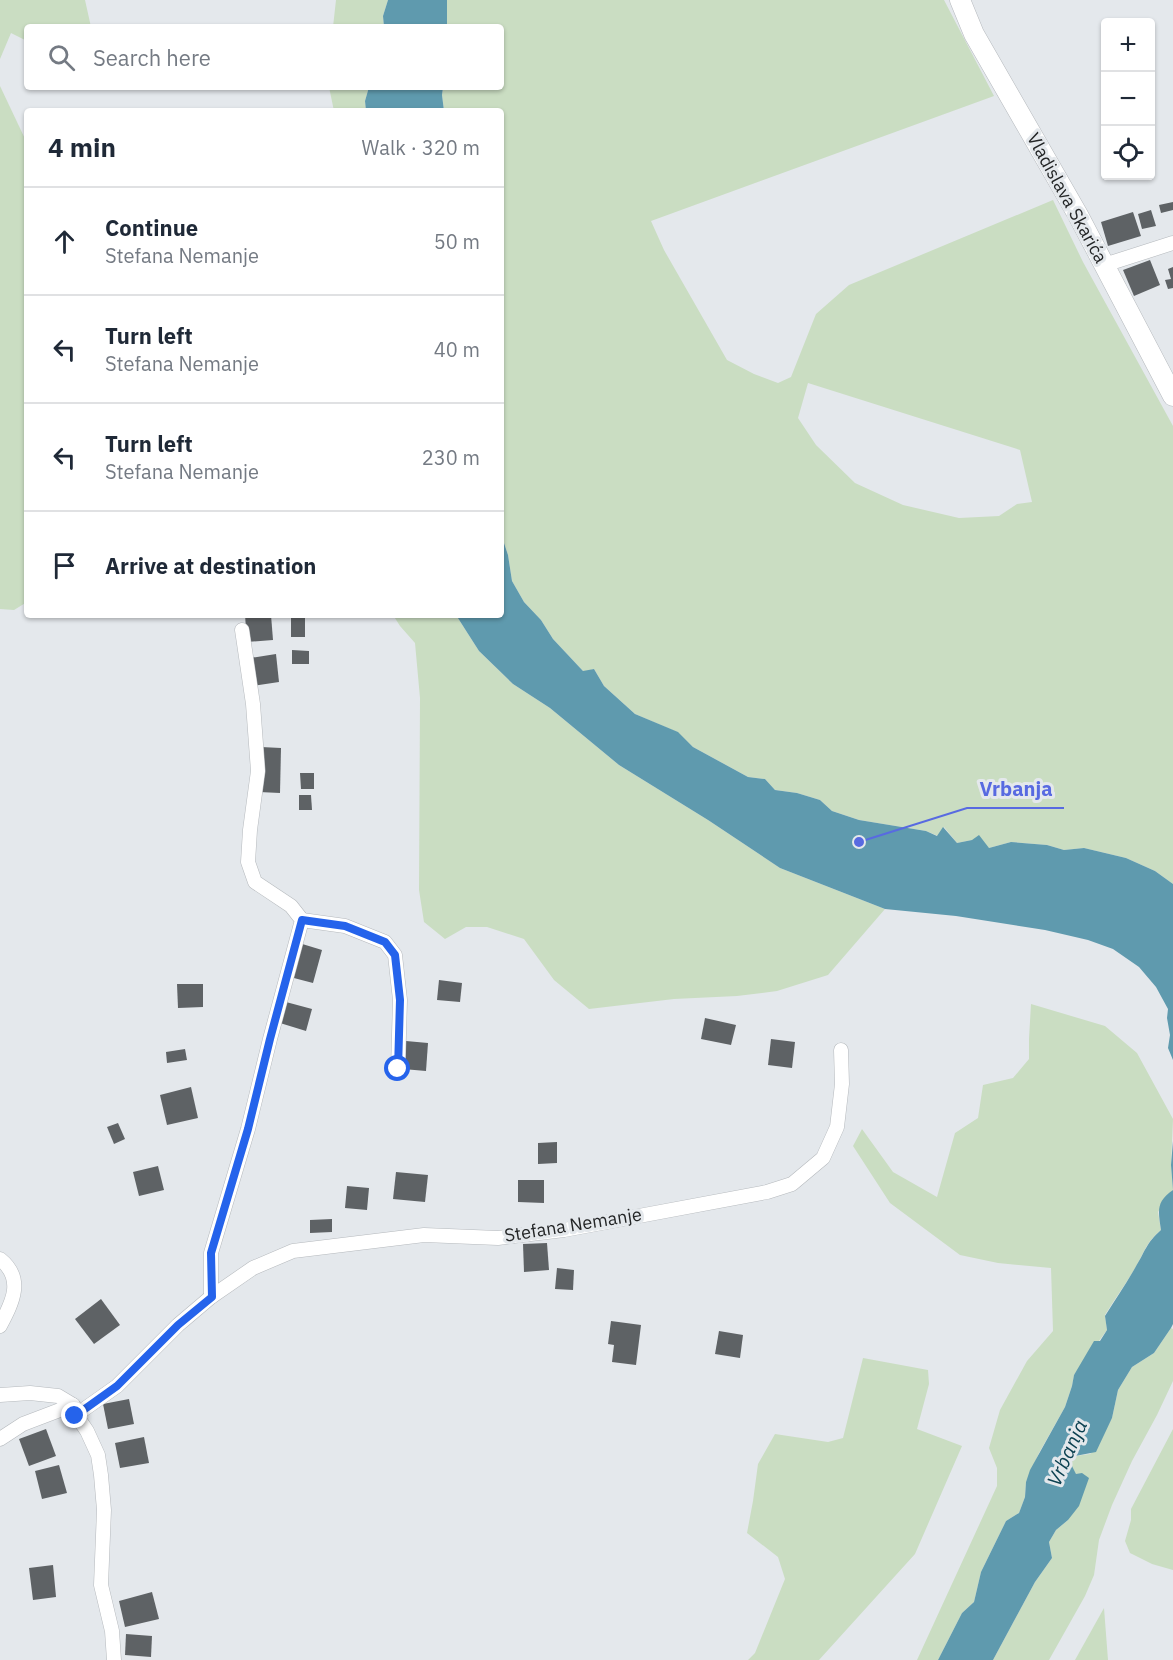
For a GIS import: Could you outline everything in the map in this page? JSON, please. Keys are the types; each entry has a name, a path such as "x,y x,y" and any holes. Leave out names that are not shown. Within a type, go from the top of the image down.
{"street":[{"name":"Vladislava Skarića","path":"960,0 974,34 1078,215 1173,396"},
{"path":"1104,265 1173,243"},
{"path":"242,630 253,704 258,771 248,862 255,882 291,906 302,920 345,926 385,942 395,955 400,1000 398,1069"},
{"path":"212,1297 211,1253 248,1129 302,920"},
{"name":"Stefana Nemanje","path":"0,1439 23,1424 74,1410 117,1386 178,1325 212,1297 253,1268 292,1251 424,1235 498,1238 564,1230 767,1192 792,1184 823,1158 837,1127 842,1084 841,1050"},
{"path":"0,1259 7,1265 16,1287 10,1307 0,1326"},
{"path":"0,1395 30,1393 58,1396 74,1410 98,1455 104,1510 101,1585 112,1631 114,1660"}],"green space":[{"path":"0,0 85,0 90,24 24,24 24,40 11,33 0,59"},
{"path":"336,0 388,0 383,16 384,24 333,24"},
{"path":"447,0 944,0 994,96 651,221 664,250 727,360 778,383 791,377 816,314 849,285 1053,200 1083,262 1173,426 1173,884 1155,871 1126,858 1084,848 1064,850 1047,845 1011,842 989,848 972,840 957,843 944,827 938,836 926,831 859,820 832,811 820,800 797,793 775,790 765,779 748,777 693,747 677,732 635,714 604,686 594,669 584,672 553,639 541,620 524,602 512,581 504,543 504,108 444,108 443,90 504,90 504,24 447,24","holes":["808,383 1020,450 1032,502 1017,504 999,516 959,518 903,505 855,483 816,445 798,418"]},
{"path":"0,86 24,137 24,604 14,610 0,609"},
{"path":"330,90 368,90 366,108 333,108"},
{"path":"395,618 458,618 479,651 513,684 550,708 619,765 780,868 885,909 828,975 777,991 737,996 674,999 589,1009 554,980 524,939 487,927 466,927 445,939 424,922 419,890 420,698 415,643"},
{"path":"1031,1004 1105,1026 1137,1053 1173,1119 1171,1165 1173,1190 1158,1212 1161,1230 1148,1244 1105,1315 1107,1330 1074,1375 1065,1407 1039,1453 1026,1482 1025,1497 1019,1513 1006,1521 981,1572 974,1602 962,1613 938,1660 917,1660 997,1486 997,1468 989,1448 1000,1410 1027,1361 1053,1331 1051,1268 998,1263 960,1255 890,1203 853,1146 862,1129 893,1172 937,1197 955,1133 978,1118 983,1085 1013,1078 1029,1059"},
{"path":"1171,1328 1173,1329 1173,1381 1112,1505 1099,1540 1094,1575 1085,1596 1049,1660 993,1660 1035,1582 1052,1558 1049,1542 1056,1530 1068,1520 1076,1475 1070,1462 1075,1456 1090,1454 1099,1445 1112,1418 1118,1390 1132,1367 1154,1353"},
{"path":"863,1358 928,1370 929,1384 917,1429 962,1446 915,1554 819,1660 748,1660 755,1653 785,1579 778,1557 747,1533 758,1464 775,1434 828,1442 843,1438"},
{"path":"1173,1429 1173,1570 1152,1564 1130,1553 1125,1541 1131,1520 1131,1509"},
{"path":"1104,1608 1108,1660 1075,1660"}],"water":[{"path":"388,0 447,0 447,24 384,24 383,16"},
{"path":"368,90 443,90 444,108 366,108"},
{"path":"504,543 512,581 524,602 541,620 553,639 583,671 594,669 604,686 635,714 678,732 693,747 748,777 765,779 775,790 797,793 820,800 832,811 859,820 926,831 937,836 943,827 957,843 972,840 979,835 989,848 1011,842 1047,845 1064,850 1084,848 1126,858 1155,871 1173,884 1173,1060 1168,1048 1170,1035 1168,1009 1156,987 1139,967 1113,949 1088,940 1045,930 956,916 885,909 780,868 619,765 550,708 513,684 479,651 458,618 504,618"},
{"path":"1173,1141 1173,1190 1171,1165"},
{"path":"1173,1190 1173,1324 1171,1328 1154,1353 1132,1367 1118,1390 1112,1418 1096,1452 1075,1456 1070,1462 1076,1474 1082,1473 1089,1478 1079,1506 1056,1530 1049,1542 1052,1558 1035,1582 993,1660 938,1660 962,1613 974,1602 981,1572 1006,1521 1019,1513 1025,1497 1030,1470 1065,1407 1074,1375 1094,1341 1100,1341 1107,1330 1105,1316 1149,1244 1161,1230 1159,1217 1161,1203"}],"building":[{"path":"1173,202 1173,210 1161,213 1159,205"},
{"path":"1151,210 1156,226 1142,229 1138,214"},
{"path":"1133,212 1141,236 1108,246 1101,222"},
{"path":"1150,260 1160,285 1134,296 1123,270"},
{"path":"1173,267 1173,288 1168,289 1165,280 1171,279 1168,269"},
{"path":"245,618 271,618 273,640 247,642"},
{"path":"291,618 305,618 305,637 291,637"},
{"path":"292,650 309,651 309,664 292,664"},
{"path":"276,654 279,682 253,686 250,658"},
{"path":"261,747 281,748 280,793 259,792"},
{"path":"300,773 314,773 314,789 301,789"},
{"path":"299,795 311,795 312,810 299,810"},
{"path":"299,943 322,950 313,983 290,977"},
{"path":"439,980 462,983 460,1002 437,1000"},
{"path":"177,984 203,984 203,1007 178,1008"},
{"path":"286,1002 312,1009 306,1031 280,1023"},
{"path":"705,1018 736,1025 731,1045 701,1039"},
{"path":"771,1039 795,1042 792,1068 768,1065"},
{"path":"406,1041 428,1043 426,1071 403,1069"},
{"path":"185,1049 187,1060 167,1063 166,1052"},
{"path":"191,1087 198,1118 167,1125 160,1095"},
{"path":"118,1123 125,1139 114,1144 107,1127"},
{"path":"557,1142 557,1163 538,1164 538,1143"},
{"path":"158,1166 164,1190 139,1196 133,1172"},
{"path":"396,1172 428,1175 425,1202 393,1199"},
{"path":"518,1180 544,1180 544,1203 518,1202"},
{"path":"347,1186 369,1188 367,1210 345,1208"},
{"path":"332,1219 332,1232 310,1233 310,1220"},
{"path":"547,1243 549,1270 524,1272 523,1244"},
{"path":"557,1268 574,1270 573,1290 555,1289"},
{"path":"101,1299 120,1325 94,1344 75,1319"},
{"path":"611,1321 641,1325 636,1365 612,1362 614,1345 608,1344"},
{"path":"719,1331 743,1335 740,1358 715,1354"},
{"path":"129,1399 134,1424 108,1429 103,1404"},
{"path":"46,1429 56,1456 29,1466 19,1439"},
{"path":"144,1437 149,1463 120,1468 115,1443"},
{"path":"59,1465 67,1493 42,1499 35,1471"},
{"path":"53,1565 56,1597 33,1600 29,1568"},
{"path":"152,1592 159,1619 125,1627 119,1601"},
{"path":"126,1634 152,1636 151,1657 125,1655"}],"place":[{"name":"Vrbanja","path":"859,842"}],"route":[{"path":"75,1416 117,1386 178,1325 212,1297 211,1253 248,1129 302,920 345,926 385,942 395,955 400,1000 398,1069"}]}
